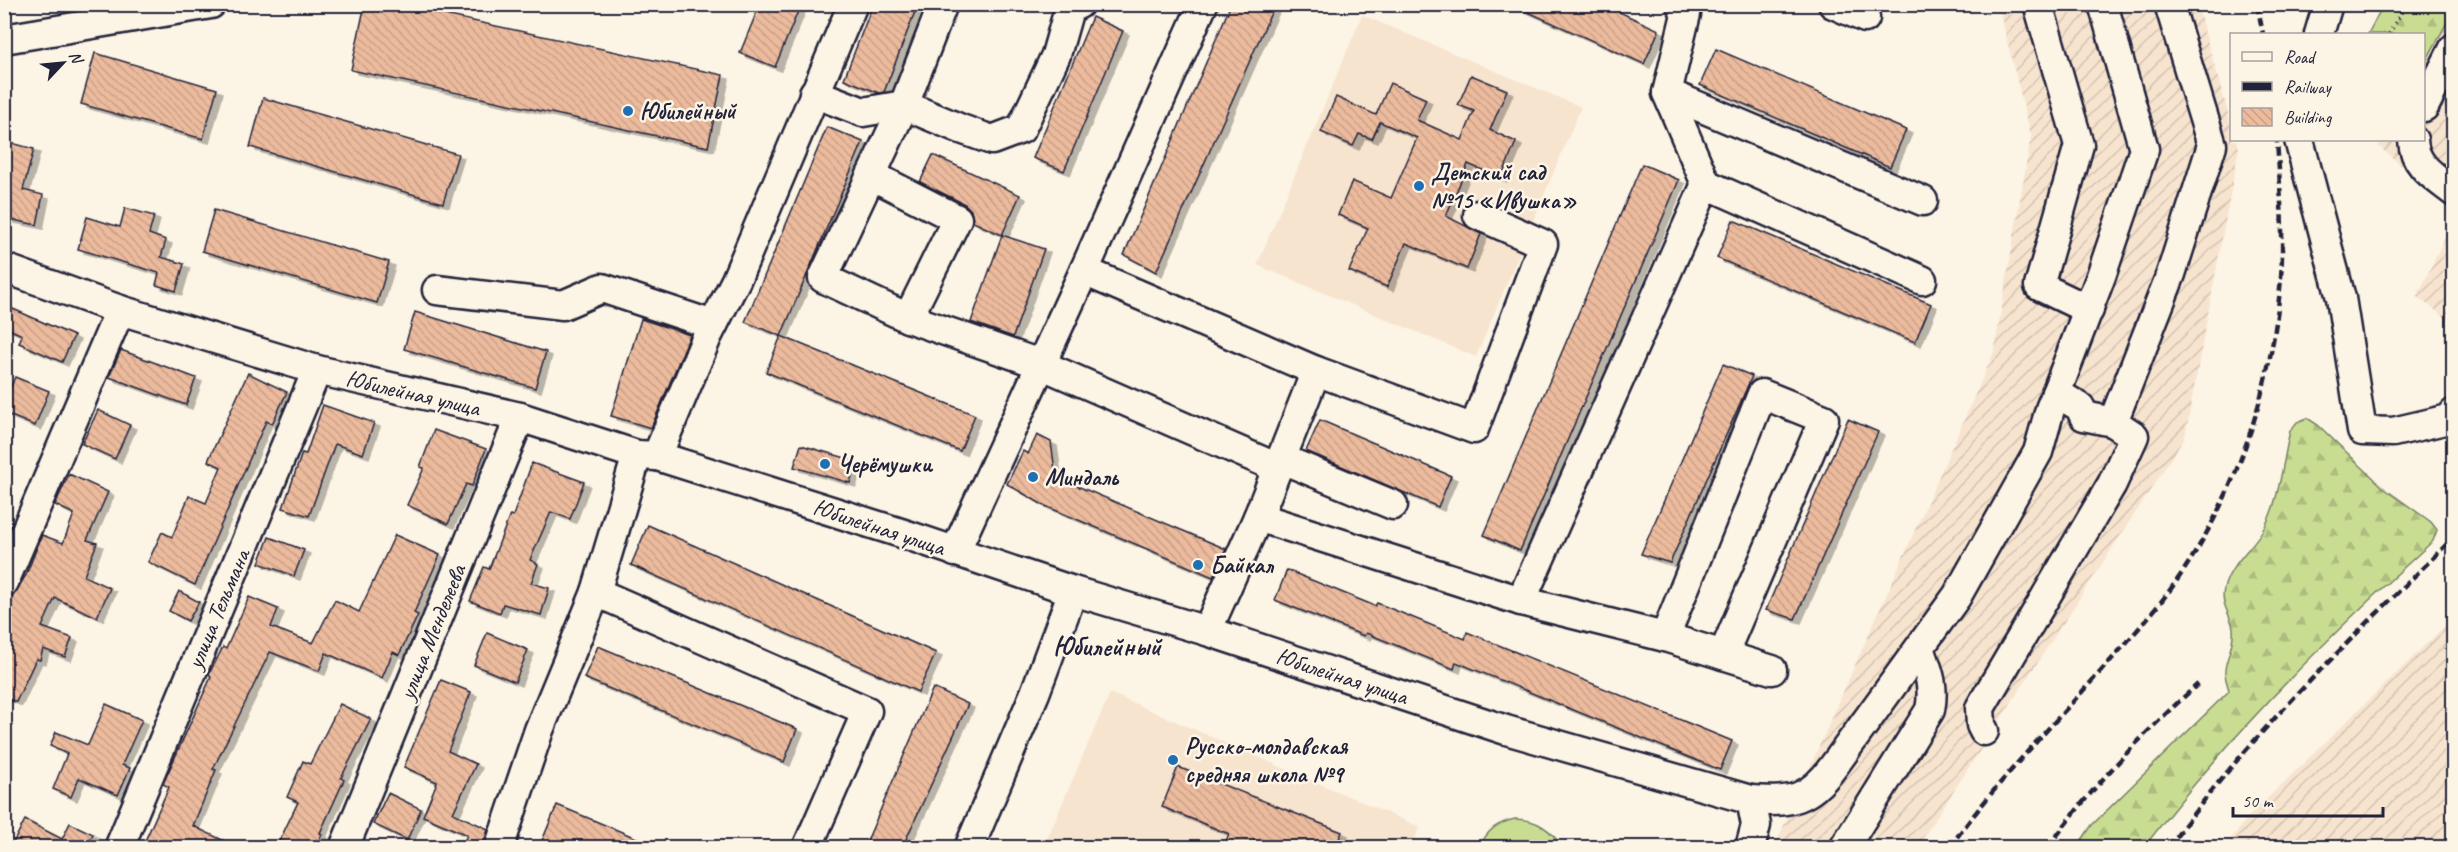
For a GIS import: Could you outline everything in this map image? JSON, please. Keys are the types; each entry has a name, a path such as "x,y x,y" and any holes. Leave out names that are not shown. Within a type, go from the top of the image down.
{"street":[{"path":"4,39 211,4"},
{"path":"500,848 539,730 596,592 647,455 736,280 853,4"},
{"path":"943,4 904,105 824,278 908,318 1040,364 1280,463 1393,505"},
{"path":"955,552 1203,4"},
{"path":"1681,4 1686,14 1667,93 1706,184 1922,280"},
{"path":"1833,4 1865,18"},
{"path":"2038,4 2079,145 2039,286 2089,310"},
{"name":"Юбилейная улица","path":"4,268 120,310 318,370 520,417 647,455 1073,591 1207,631 1506,730 1751,800 1780,802 1805,795 1820,784 1957,596 2038,452 2056,393 2089,310 2144,149 2103,4"},
{"path":"2113,422 2171,274 2212,145 2169,4"},
{"path":"2319,33 2328,4"},
{"path":"814,93 863,112 904,105 992,140 1021,129 1056,55 1071,6"},
{"path":"2425,105 2454,48"},
{"path":"1667,93 1923,201"},
{"path":"2299,141 2341,298 2362,431 2392,432 2449,418 2454,413"},
{"path":"2413,141 2413,149 2424,170 2454,192"},
{"path":"871,175 957,219 908,318"},
{"path":"1521,601 1706,184"},
{"path":"1083,271 1316,371 1474,429 1543,244 1478,215"},
{"path":"437,290 562,305 602,288 713,325"},
{"path":"4,582 120,310"},
{"name":"улица Тельмана","path":"119,848 318,370"},
{"path":"1207,631 1258,517 1316,371"},
{"path":"1984,731 1981,725 1980,708 2112,484 2134,436 2113,422 2084,416 2080,407 2056,393"},
{"path":"1665,637 1762,394 1824,418 1723,655"},
{"name":"улица Менделеева","path":"344,848 520,417"},
{"path":"1258,517 1521,601 1665,637 1772,670"},
{"path":"969,848 1035,693 1073,591"},
{"path":"596,592 867,711 807,848"},
{"path":"1844,848 1930,710 1934,693 1931,677 1920,648"},
{"path":"1750,848 1755,825 1751,800"}],"path":[{"path":"2391,33 2406,4"}],"shaded area":[{"path":"1998,5 2197,5 2230,120 2230,141 2236,141 2239,148 2185,437 1917,847 1774,848 1994,352 2031,136"},
{"path":"2453,11 2453,208 2378,146 2381,141 2425,141 2425,63"},
{"name":"Детский сад №15 «Ивушка»","path":"1362,15 1581,107 1476,357 1257,265"},
{"path":"2453,220 2453,323 2417,297"},
{"path":"2453,618 2453,847 2225,847 2247,818"},
{"name":"Русско-молдавская средняя школа №9","path":"1110,693 1420,827 1411,847 1043,848"}],"green space":[{"path":"2383,5 2453,5 2453,11 2425,63 2425,33 2369,33"},
{"path":"2307,418 2318,425 2385,489 2431,522 2437,530 2433,541 2318,650 2245,726 2144,847 2077,847 2092,825 2229,691 2225,668 2233,628 2225,605 2224,589 2231,572 2259,536 2269,518 2277,494 2290,431 2297,422"},
{"path":"1515,819 1542,826 1553,835 1561,847 1480,847 1493,828"}],"building":[{"name":"Юбилейный","path":"365,4 394,4 723,75 708,147 351,70"},
{"path":"760,4 801,4 775,67 740,53"},
{"path":"873,4 918,4 884,92 879,93 844,79"},
{"path":"1231,4 1275,4 1156,272 1124,255"},
{"path":"1510,4 1602,4 1659,30 1644,64"},
{"path":"1092,17 1123,31 1064,171 1033,158"},
{"path":"1716,49 1906,130 1890,167 1700,85"},
{"path":"95,53 217,89 203,139 81,104"},
{"path":"1471,75 1507,90 1490,130 1516,142 1501,178 1468,164 1446,216 1481,234 1467,269 1406,243 1387,287 1349,271 1368,228 1338,215 1352,181 1391,198 1417,138 1380,122 1372,139 1359,134 1353,146 1321,132 1336,97 1376,115 1390,83 1426,99 1417,120 1462,140 1474,111 1458,105"},
{"path":"263,98 458,154 443,203 250,147"},
{"path":"827,127 863,142 781,336 745,322"},
{"path":"4,141 34,149 23,190 43,195 37,225 4,218"},
{"path":"933,155 1020,195 1002,235 973,222 971,210 965,204 920,182"},
{"path":"1642,164 1679,180 1520,551 1484,535"},
{"path":"125,208 154,216 149,234 166,240 161,257 184,264 176,291 156,285 159,273 78,249 87,217 120,227"},
{"path":"214,210 389,262 377,303 202,251"},
{"path":"1733,220 1931,304 1915,342 1717,258"},
{"path":"1002,235 1044,249 1013,337 971,322"},
{"path":"4,305 74,336 62,362 19,343 22,335 4,327"},
{"path":"415,312 546,352 535,388 404,349"},
{"path":"641,319 690,335 651,428 611,416"},
{"path":"781,336 975,415 960,451 766,372"},
{"path":"121,350 196,378 186,405 109,377"},
{"path":"1723,364 1752,376 1670,563 1641,554"},
{"path":"248,373 287,392 272,424 266,421 195,585 148,562 162,532 172,537 189,496 206,503 221,467 208,461"},
{"path":"15,377 49,391 35,426 4,413 4,403"},
{"path":"323,405 374,423 363,454 335,444 309,516 283,508 302,453 306,454"},
{"path":"98,410 130,425 115,459 82,444"},
{"path":"1848,419 1878,432 1795,619 1766,610"},
{"path":"1320,420 1451,476 1438,507 1306,451"},
{"path":"434,430 486,449 472,486 466,484 448,524 407,505 424,468 420,467"},
{"path":"1037,435 1051,442 1056,477 1226,549 1213,577 1043,505 1007,484 1023,451 1028,454"},
{"name":"Черёмушки","path":"801,445 856,461 850,483 794,467"},
{"path":"532,463 584,482 570,519 551,512 530,560 538,564 531,583 549,588 541,615 503,604 500,613 470,601 484,567 489,569 510,515 513,516"},
{"path":"69,474 108,492 87,540 97,543 84,576 110,588 97,617 55,598 42,627 72,638 65,657 43,649 40,660 36,659 16,702 4,697 4,623 12,602 10,601 26,575 42,535 63,543 74,514 55,505"},
{"path":"648,525 936,653 918,692 631,565"},
{"path":"395,535 440,555 414,613 418,615 399,655 393,652 382,678 326,653 319,671 270,652 213,769 216,770 193,826 239,848 160,848 145,841 169,787 163,784 211,677 209,674 223,647 226,649 249,597 278,609 271,627 313,643 335,600 359,612"},
{"path":"269,537 304,550 294,576 259,563"},
{"path":"1287,570 1465,639 1467,632 1732,741 1720,770 1456,662 1454,669 1366,633 1364,636 1275,600"},
{"path":"179,591 199,602 188,621 169,611"},
{"path":"487,633 528,650 515,682 474,665"},
{"path":"598,646 797,729 784,762 584,678"},
{"path":"441,680 471,692 448,751 476,764 453,813 488,829 483,848 461,848 467,835 423,816 437,782 404,767"},
{"path":"933,688 968,704 902,848 864,848"},
{"path":"106,704 142,720 122,765 130,768 118,795 79,778 71,797 53,789 67,754 50,746 56,732 88,745"},
{"path":"340,704 371,719 341,778 344,780 320,833 322,834 315,848 276,848 298,802 287,797 303,761 310,764"},
{"path":"1178,767 1342,832 1335,848 1269,848 1254,841 1251,848 1223,848 1229,834 1162,807"},
{"path":"388,793 421,809 407,840 373,824"},
{"path":"557,805 658,847 658,848 539,848"},
{"path":"25,820 62,839 70,823 93,834 86,848 22,848 13,843"}],"railway":[{"path":"2257,4 2263,33"},
{"path":"1949,848 2022,757 2151,614 2178,579 2202,542 2222,502 2240,461 2254,419 2266,376 2274,333 2282,252 2277,141"},
{"path":"2168,848 2233,765 2268,725 2454,537"},
{"path":"2048,848 2118,762 2198,684"}],"place":[{"name":"Юбилейный","path":"628,111"},
{"name":"Детский сад №15 «Ивушка»","path":"1419,186"},
{"name":"Черёмушки","path":"825,464"},
{"name":"Миндаль","path":"1033,477"},
{"name":"Байкал","path":"1198,565"},
{"name":"Русско-молдавская средняя школа №9","path":"1173,760"}],"district":[{"name":"Юбилейный","path":"1107,646"}]}
